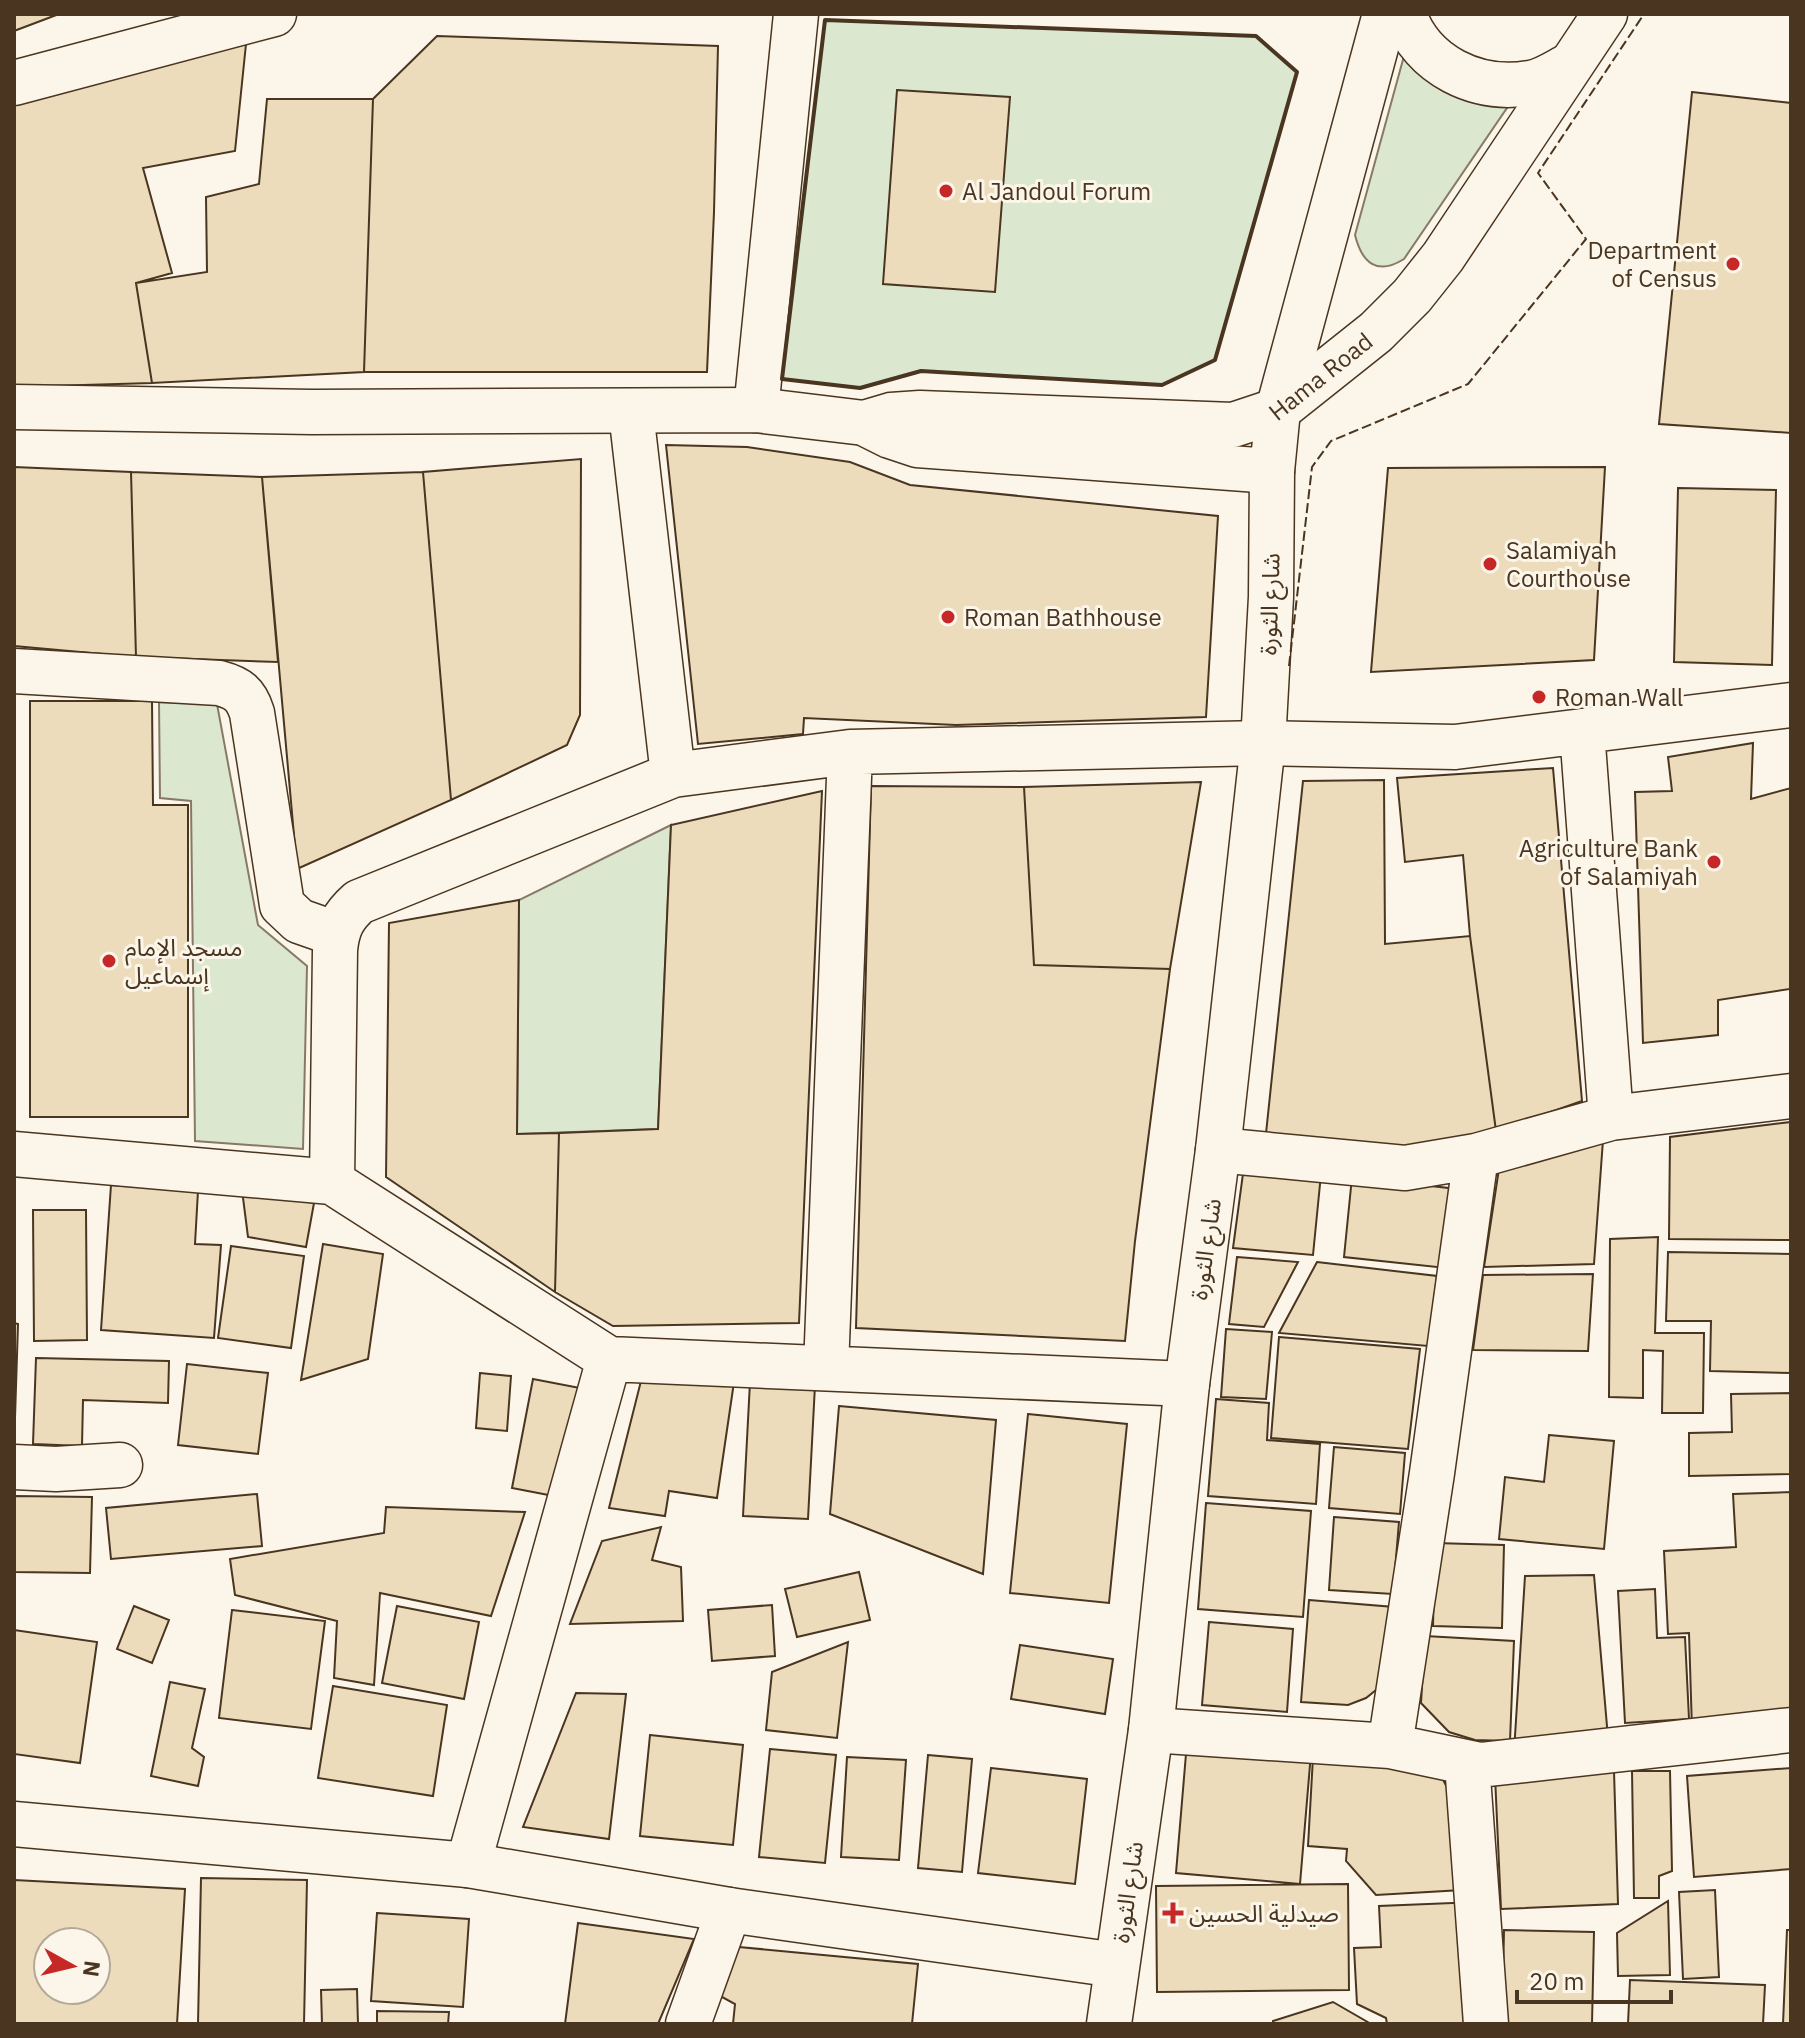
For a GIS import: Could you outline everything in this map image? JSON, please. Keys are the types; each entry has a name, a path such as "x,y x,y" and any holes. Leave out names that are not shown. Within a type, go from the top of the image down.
{"street":[{"path":"14,83 274,14"},
{"path":"756,410 796,14"},
{"name":"Hama Road","path":"1278,410 1385,14"},
{"path":"1404,14 1425,52 1454,73 1499,86 1534,83 1570,65"},
{"name":"Hama Road","path":"1278,410 1376,332 1412,296 1443,257 1605,14"},
{"path":"14,407 312,412 756,410 864,423 917,445 1272,471"},
{"path":"864,423 891,415 920,413 1233,425 1278,410"},
{"name":"شارع الثورة","path":"1109,2024 1151,1730 1187,1384 1218,1150 1263,743 1271,597 1272,471 1278,410"},
{"path":"631,412 673,775"},
{"path":"14,671 219,683 241,691 252,713 282,905 299,921 336,934"},
{"path":"332,1182 336,934 341,922 359,902 673,775 850,752 1263,743 1455,747 1791,705"},
{"path":"1582,731 1611,1118"},
{"path":"826,1368 850,752"},
{"path":"1218,1150 1405,1168 1476,1156 1611,1118 1791,1096"},
{"path":"14,1154 332,1182 609,1359 1187,1384"},
{"path":"1390,1746 1476,1156"},
{"path":"468,1865 609,1359"},
{"path":"14,1467 56,1469 120,1465"},
{"path":"1151,1730 1390,1746 1480,1765 1791,1730"},
{"path":"1467,1763 1486,2024"},
{"path":"14,1824 468,1865 729,1910 1116,1965"},
{"path":"688,2024 729,1910"}],"green space":[{"path":"825,20 1256,36 1297,72 1215,360 1162,385 922,371 860,388 782,379"},
{"path":"1407,45 1511,102 1404,259 1378,266 1366,259 1355,235"},
{"path":"159,702 217,704 258,925 307,966 303,1149 195,1141 191,801 160,798"},
{"path":"671,825 658,1129 517,1134 519,900"}],"building":[{"path":"14,14 59,14 14,31"},
{"path":"437,36 718,46 707,372 364,372 373,99"},
{"path":"246,44 235,151 143,168 172,273 136,283 152,383 14,387 15,100"},
{"name":"Al Jandoul Forum","path":"897,90 1010,97 995,292 883,284"},
{"name":"Department of Census","path":"1692,92 1791,103 1791,433 1659,424"},
{"path":"267,99 373,99 364,372 152,383 136,283 207,272 206,197 259,184"},
{"name":"Roman Bathhouse","path":"666,445 747,447 850,462 910,485 1218,516 1206,717 956,725 804,718 803,734 698,744"},
{"path":"581,459 580,715 567,745 451,800 423,472"},
{"path":"14,467 131,472 136,657 14,646"},
{"name":"Salamiyah Courthouse","path":"1605,467 1594,660 1371,672 1388,468"},
{"path":"131,472 262,477 278,662 136,657"},
{"path":"423,472 451,800 297,869 262,477"},
{"path":"1678,488 1776,490 1772,665 1674,662"},
{"name":"مسجد الإمام إسماعيل","path":"30,701 152,701 153,805 188,805 188,1117 30,1117"},
{"name":"Agriculture Bank of Salamiyah","path":"1753,743 1751,799 1791,788 1790,989 1718,1000 1718,1035 1643,1043 1635,792 1672,791 1668,757"},
{"path":"1553,768 1582,1101 1496,1131 1470,936 1463,855 1405,862 1397,778"},
{"path":"1384,780 1385,944 1470,936 1496,1131 1403,1158 1265,1143 1303,781"},
{"path":"1201,782 1170,969 1034,965 1024,787"},
{"path":"871,786 1024,787 1034,965 1170,969 1125,1341 856,1328"},
{"path":"822,791 799,1323 613,1326 555,1292 559,1133 658,1129 671,825"},
{"path":"519,900 517,1134 559,1133 555,1292 386,1177 389,923"},
{"path":"1791,1122 1791,1240 1669,1239 1670,1137"},
{"path":"1603,1140 1594,1264 1484,1267 1500,1162"},
{"path":"1244,1166 1321,1174 1313,1255 1233,1248"},
{"path":"1352,1177 1457,1189 1446,1268 1344,1257"},
{"path":"111,1185 198,1191 195,1244 221,1245 214,1338 101,1330"},
{"path":"242,1190 314,1203 306,1247 248,1237"},
{"path":"33,1210 86,1210 87,1340 34,1341"},
{"path":"1658,1237 1655,1333 1704,1333 1703,1413 1662,1413 1663,1351 1643,1350 1643,1398 1609,1397 1610,1239"},
{"path":"323,1244 383,1254 368,1359 301,1380"},
{"path":"231,1246 304,1256 291,1348 218,1338"},
{"path":"1668,1252 1791,1254 1791,1373 1710,1371 1711,1321 1666,1321"},
{"path":"1237,1257 1298,1262 1264,1327 1229,1324"},
{"path":"1317,1262 1437,1276 1428,1346 1279,1333"},
{"path":"1593,1274 1588,1351 1473,1350 1483,1275"},
{"path":"14,1323 18,1324 14,1449"},
{"path":"1226,1329 1272,1332 1266,1399 1221,1397"},
{"path":"1279,1337 1420,1349 1408,1449 1271,1438"},
{"path":"36,1358 169,1361 168,1403 83,1400 82,1446 33,1444"},
{"path":"187,1364 268,1373 258,1454 178,1445"},
{"path":"644,1369 734,1382 717,1498 669,1491 665,1516 609,1508"},
{"path":"480,1373 511,1376 507,1431 476,1428"},
{"path":"533,1379 580,1388 559,1497 512,1488"},
{"path":"750,1382 815,1385 808,1519 743,1516"},
{"path":"1791,1393 1791,1474 1689,1476 1689,1433 1732,1432 1731,1394"},
{"path":"1216,1399 1269,1403 1267,1440 1320,1444 1316,1504 1208,1496"},
{"path":"839,1406 996,1420 983,1574 830,1514"},
{"path":"1028,1414 1127,1424 1109,1603 1010,1593"},
{"path":"1549,1435 1614,1441 1604,1549 1499,1539 1505,1477 1544,1482"},
{"path":"1334,1447 1405,1453 1400,1514 1329,1508"},
{"path":"1791,1492 1791,1719 1692,1730 1689,1633 1668,1634 1664,1551 1736,1547 1733,1494"},
{"path":"257,1494 262,1546 111,1559 106,1508"},
{"path":"14,1496 92,1497 90,1573 14,1572"},
{"path":"1206,1503 1311,1511 1303,1617 1198,1609"},
{"path":"386,1507 525,1512 491,1616 380,1593 374,1685 334,1678 337,1621 235,1595 230,1559 384,1533"},
{"path":"1334,1517 1399,1522 1393,1594 1329,1590"},
{"path":"661,1527 652,1560 681,1567 683,1621 570,1624 602,1541"},
{"path":"1435,1543 1504,1545 1502,1628 1433,1626"},
{"path":"859,1572 870,1620 797,1637 785,1589"},
{"path":"1594,1575 1608,1738 1514,1752 1525,1576"},
{"path":"1655,1589 1657,1638 1685,1637 1689,1719 1625,1723 1618,1591"},
{"path":"1309,1600 1394,1607 1381,1686 1366,1698 1348,1705 1301,1702"},
{"path":"772,1605 775,1656 712,1661 708,1610"},
{"path":"134,1606 169,1620 152,1663 117,1649"},
{"path":"397,1606 479,1622 464,1699 382,1683"},
{"path":"232,1610 325,1621 311,1729 219,1718"},
{"path":"1209,1622 1293,1629 1287,1712 1202,1705"},
{"path":"14,1630 97,1642 80,1763 14,1754"},
{"path":"1425,1636 1514,1641 1510,1741 1475,1740 1449,1732 1421,1703"},
{"path":"848,1642 837,1738 766,1730 772,1672"},
{"path":"1020,1645 1113,1659 1105,1714 1011,1699"},
{"path":"170,1682 205,1689 192,1748 204,1757 198,1786 151,1776"},
{"path":"333,1686 447,1705 433,1796 318,1778"},
{"path":"576,1693 626,1694 609,1839 523,1827"},
{"path":"650,1735 743,1745 733,1845 640,1836"},
{"path":"1187,1742 1311,1753 1300,1884 1176,1873"},
{"path":"770,1749 836,1755 825,1863 759,1857"},
{"path":"928,1755 972,1759 962,1872 918,1868"},
{"path":"847,1757 906,1760 899,1860 841,1857"},
{"path":"1313,1757 1435,1764 1458,1809 1462,1890 1376,1895 1346,1861 1347,1849 1308,1846"},
{"path":"991,1768 1087,1779 1075,1884 978,1873"},
{"path":"1791,1768 1791,1869 1694,1877 1687,1776"},
{"path":"1614,1771 1618,1904 1501,1909 1495,1776"},
{"path":"1632,1771 1670,1771 1672,1871 1659,1876 1659,1898 1634,1898"},
{"path":"201,1878 307,1880 304,2024 198,2024"},
{"path":"14,1880 185,1889 177,2024 14,2024"},
{"path":"1348,1884 1349,1990 1157,1992 1156,1886"},
{"path":"1715,1890 1719,1977 1683,1979 1679,1892"},
{"path":"1668,1901 1670,1975 1618,1976 1617,1933"},
{"path":"1477,1902 1482,2024 1387,2024 1386,2018 1357,2004 1354,1948 1381,1947 1379,1906"},
{"path":"377,1913 469,1919 463,2007 371,2001"},
{"path":"578,1923 694,1939 658,2024 565,2024"},
{"path":"1504,1930 1594,1932 1592,2024 1502,2024"},
{"path":"1787,1930 1791,1930 1791,2024 1783,2024"},
{"path":"739,1947 918,1964 912,2024 733,2024 735,2004 713,1992"},
{"path":"1630,1980 1765,1985 1763,2024 1628,2024"},
{"path":"357,1989 358,2024 322,2024 321,1990"},
{"path":"1333,2002 1371,2024 1273,2024 1273,2021"},
{"path":"377,2011 449,2012 448,2024 377,2024"}],"fence":[{"path":"1289,666 1312,467 1331,441 1468,384 1586,239 1538,173 1644,14"}],"wall":[{"path":"825,20 1256,36 1297,72 1215,360 1162,385 921,371 860,388 782,379 825,20"}],"place":[{"name":"Al Jandoul Forum","path":"946,191"},
{"name":"Department of Census","path":"1733,264"},
{"name":"Salamiyah Courthouse","path":"1490,564"},
{"name":"Roman Bathhouse","path":"948,617"},
{"name":"Roman Wall","path":"1539,697"},
{"name":"Agriculture Bank of Salamiyah","path":"1714,862"},
{"name":"مسجد الإمام إسماعيل","path":"109,961"},
{"name":"صيدلية الحسين","path":"1173,1913"}]}
